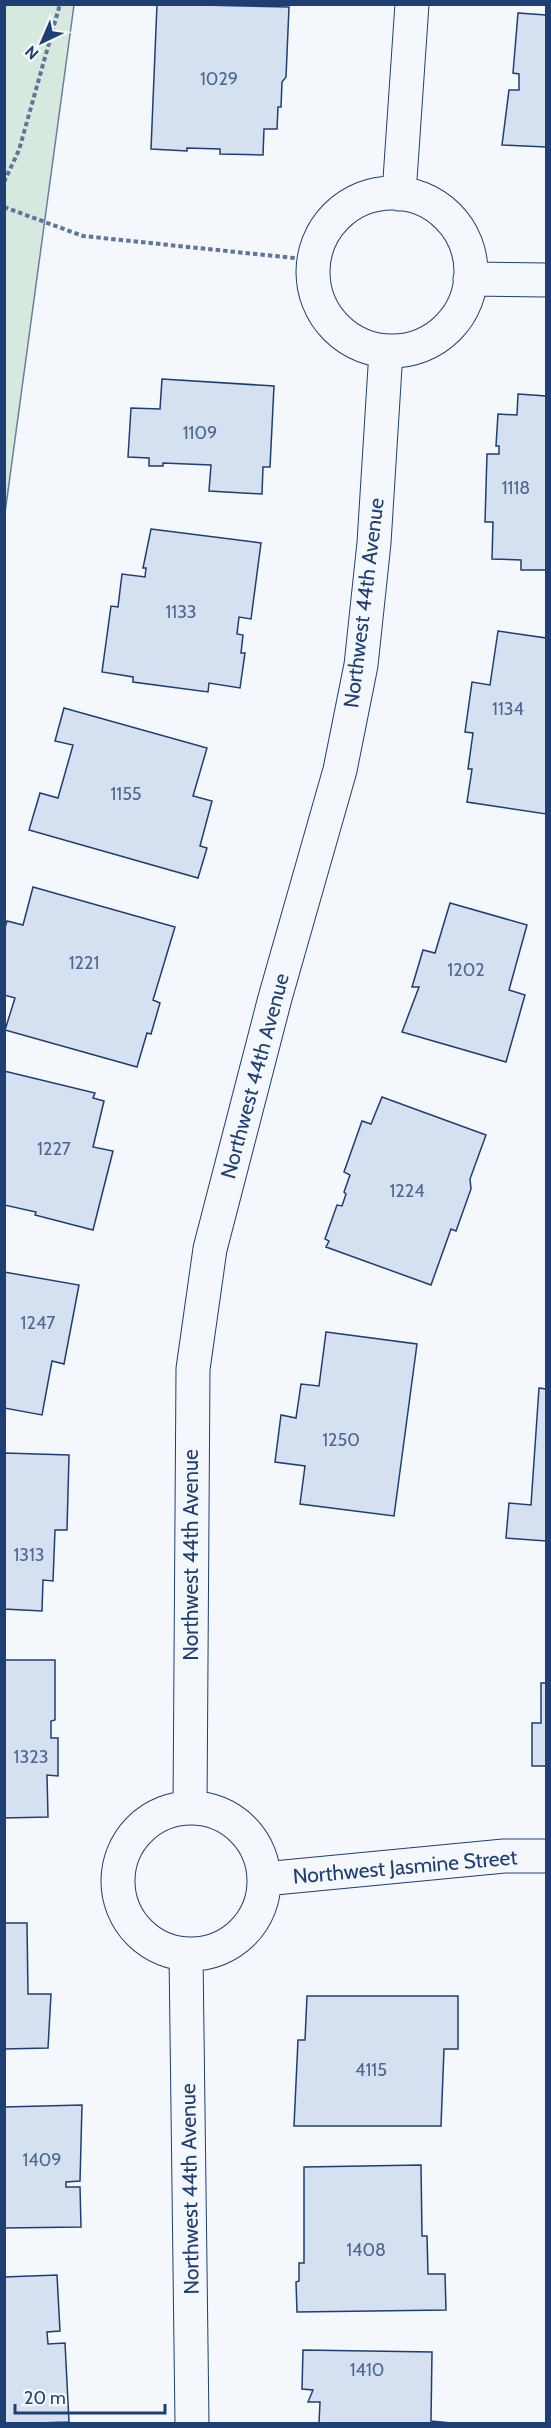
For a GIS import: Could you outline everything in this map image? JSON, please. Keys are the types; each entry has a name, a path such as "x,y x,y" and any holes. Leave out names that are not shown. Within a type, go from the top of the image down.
{"street":[{"path":"399,194 412,4"},
{"path":"399,194 419,198 445,214 464,239 469,254 470,279 460,314 438,337 410,350 386,351 365,347 350,340 328,320 314,291 313,260 324,231 345,208 373,195 399,194"},
{"path":"470,279 546,280"},
{"name":"Northwest 44th Avenue","path":"190,1808 193,1369 210,1249 270,1019 340,770 361,665 374,543 386,351"},
{"path":"190,1808 218,1813 241,1828 258,1851 264,1879 260,1905 246,1929 231,1941 213,1950 186,1953 159,1947 137,1930 122,1906 118,1878 124,1851 140,1828 163,1813 190,1808"},
{"name":"Northwest Jasmine Street","path":"264,1879 504,1856 546,1856"},
{"name":"Northwest 44th Avenue","path":"186,1953 192,2424"}],"path":[{"path":"4,182 19,150 60,4"},
{"path":"4,207 83,236 313,260"}],"shaded area":[{"path":"4,5 74,5 5,513"}],"building":[{"path":"157,4 289,7 286,77 282,82 281,107 278,107 277,129 264,129 263,155 220,154 220,149 187,148 187,151 151,149"},
{"path":"518,13 546,15 546,147 502,145 509,90 519,90 519,74 513,73"},
{"path":"162,379 274,386 270,467 263,467 262,494 209,491 211,465 163,463 163,466 149,466 149,458 128,457 131,408 160,409"},
{"path":"518,394 546,396 546,570 521,570 521,560 492,559 493,522 485,522 487,454 499,454 499,446 496,446 498,414 517,415"},
{"path":"151,529 261,543 251,619 239,617 237,634 243,635 241,653 245,653 240,688 209,683 208,692 133,682 133,677 102,672 111,606 118,607 122,574 145,577 146,568 143,568"},
{"path":"498,631 546,638 546,814 467,802 472,769 468,769 473,733 465,732 472,682 490,685"},
{"path":"64,708 207,748 193,796 212,801 200,846 207,848 198,878 29,830 40,793 58,798 73,745 55,741"},
{"path":"33,887 175,927 153,1000 160,1003 151,1034 147,1033 137,1067 5,1030 15,998 4,995 4,931 7,921 23,925"},
{"path":"450,903 527,925 509,990 525,995 506,1062 402,1032 419,987 412,987 423,950 435,953"},
{"path":"4,1071 95,1093 93,1098 104,1101 93,1147 113,1151 93,1230 35,1215 36,1212 4,1205"},
{"path":"382,1097 486,1135 470,1179 471,1189 456,1231 451,1229 431,1285 326,1247 329,1241 325,1239 337,1205 342,1206 346,1194 344,1192 350,1175 344,1172 362,1121 371,1124"},
{"path":"4,1272 79,1285 64,1364 52,1361 42,1415 4,1408"},
{"path":"326,1332 417,1344 394,1516 300,1504 305,1466 275,1462 281,1415 296,1418 301,1384 319,1386"},
{"path":"539,1388 546,1389 546,1541 506,1538 509,1503 531,1505"},
{"path":"4,1453 69,1455 67,1530 55,1530 53,1581 43,1580 42,1611 4,1609"},
{"path":"4,1660 55,1660 55,1720 51,1721 51,1738 58,1738 58,1776 47,1775 48,1817 4,1818"},
{"path":"541,1683 546,1683 546,1766 532,1766 532,1723 541,1723"},
{"path":"4,1923 27,1923 28,1994 51,1994 48,2048 4,2049"},
{"path":"307,1996 458,1996 458,2049 444,2049 441,2126 294,2126 298,2040 305,2040"},
{"path":"82,2105 80,2181 66,2182 66,2187 80,2187 81,2227 4,2228 4,2107"},
{"path":"421,2165 422,2236 427,2236 428,2274 445,2274 446,2310 297,2312 296,2282 299,2281 299,2263 304,2263 304,2167"},
{"path":"57,2275 60,2331 47,2332 48,2344 65,2343 69,2422 4,2424 4,2277"},
{"path":"303,2350 432,2352 431,2421 461,2424 310,2424 319,2423 320,2402 308,2402 313,2390 302,2389"}]}
